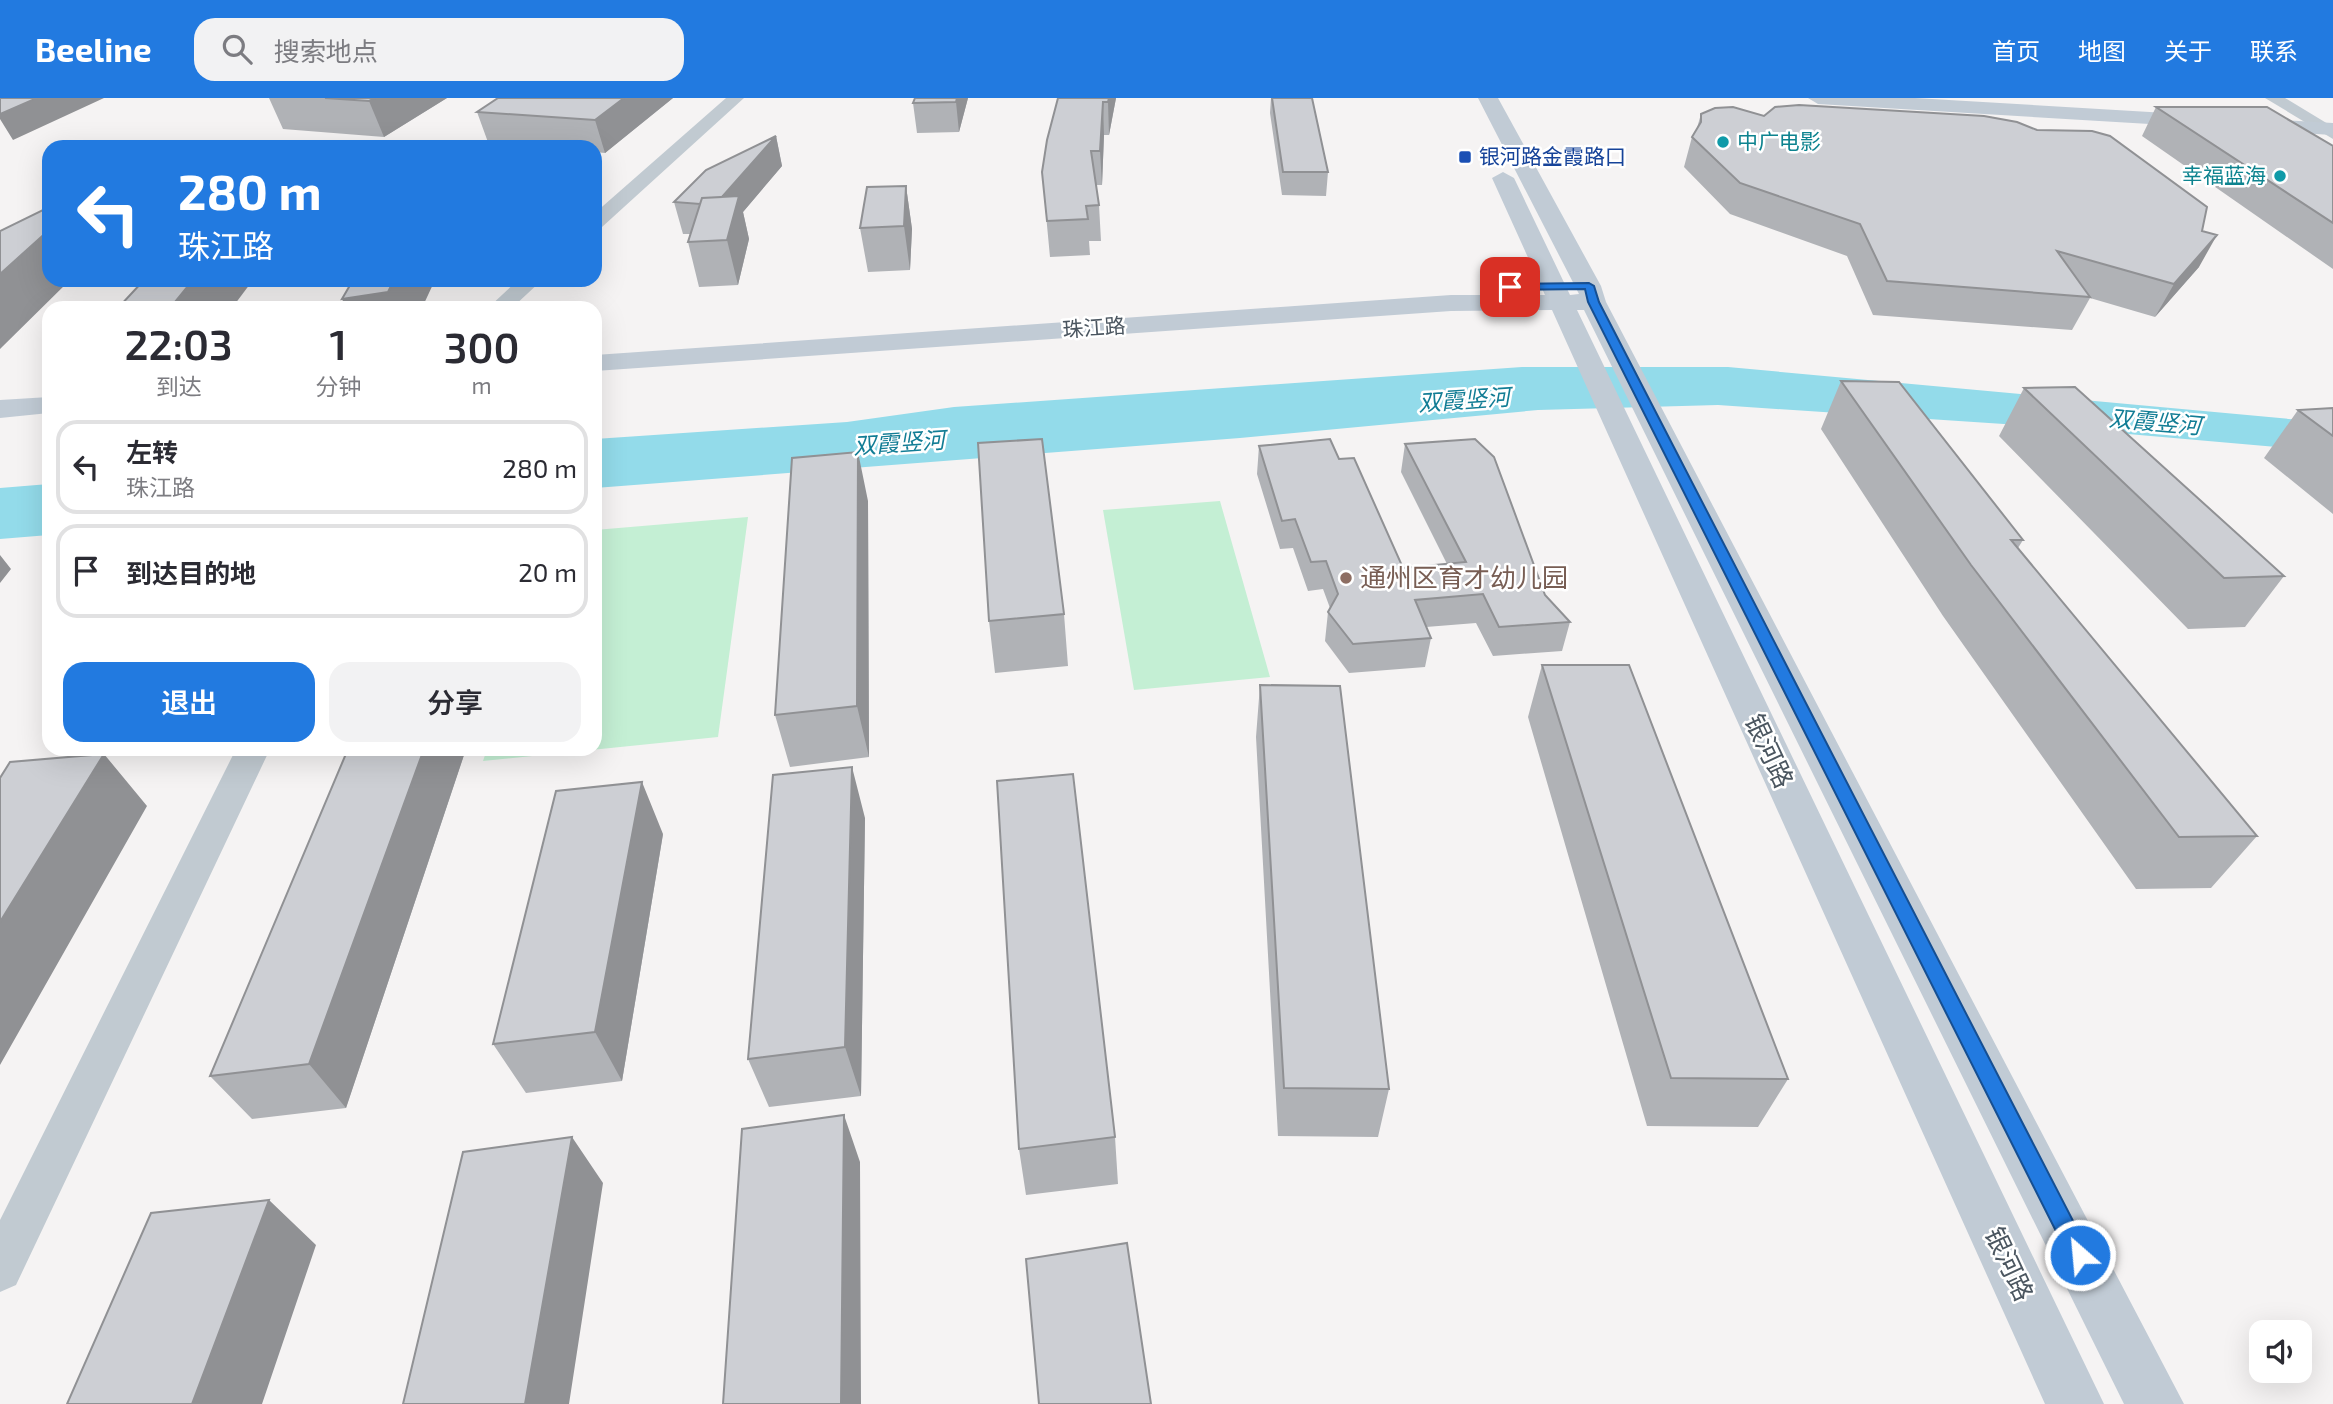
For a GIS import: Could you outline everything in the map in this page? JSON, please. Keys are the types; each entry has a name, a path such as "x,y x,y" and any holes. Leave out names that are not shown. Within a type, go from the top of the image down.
{"main road":[{"path":"1818,98 2331,128"},
{"path":"1986,98 2305,117 2331,128"},
{"name":"银河路","path":"1477,109 1591,294 1620,353 1644,439 2075,1404"},
{"name":"银河路","path":"1491,155 1583,352 1644,439 2155,1404"},
{"name":"珠江路","path":"602,348 1427,289 1591,294"},
{"name":"珠江路","path":"602,363 1557,294"},
{"path":"0,393 42,390"},
{"path":"0,409 42,406"}],"street":[{"path":"602,217 736,98"},
{"path":"2273,98 2305,117"},
{"path":"507,301 523,287"},
{"path":"0,1269 250,756"}],"green space":[{"path":"1220,501 1270,677 1134,690 1103,510"},
{"path":"748,517 718,737 602,749 602,529"},
{"path":"485,756 532,756 483,761"}],"water":[{"name":"双霞竖河","path":"1522,367 1728,367 2333,423 2333,452 2048,427 1718,405 1538,410 1240,438 602,487 602,439 847,422 954,407"},
{"path":"42,485 42,536 0,539 0,488"}],"building":[{"path":"0,98 37,98 0,114"},
{"path":"325,98 375,98 369,101"},
{"path":"498,98 624,98 595,120 477,112"},
{"path":"915,98 957,98 956,102 913,103"},
{"path":"1058,98 1109,98 1108,102 1103,102 1100,151 1091,151 1099,205 1086,206 1088,219 1047,221 1042,172"},
{"path":"1272,98 1312,98 1328,172 1283,172"},
{"path":"1799,105 1984,116 2017,122 2037,130 2092,131 2110,136 2207,207 2202,231 2217,235 2174,284 2057,251 2090,297 1887,281 1860,224 1740,183 1692,137 1701,122 1701,114 1715,108 1733,107 1764,116 1775,107"},
{"path":"2156,107 2267,107 2333,146 2333,223"},
{"path":"776,136 722,197 702,198 700,204 674,202 706,170"},
{"path":"906,186 904,226 860,228 867,187"},
{"path":"739,196 727,240 688,242 702,198"},
{"path":"42,210 42,236 0,274 0,231"},
{"path":"138,287 187,287 176,301 124,301"},
{"path":"349,287 390,287 388,292 342,299"},
{"path":"1841,381 1899,382 2023,540 2011,540 2257,836 2179,837 1971,565"},
{"path":"2075,387 2284,576 2224,578 2024,388"},
{"path":"2333,408 2333,436 2298,410"},
{"path":"1042,439 1064,614 989,621 978,443"},
{"path":"1330,439 1339,459 1354,458 1403,568 1466,562 1405,444 1475,439 1494,457 1545,595 1570,622 1499,627 1483,594 1415,600 1431,638 1353,644 1328,612 1338,594 1326,561 1311,562 1295,519 1282,521 1259,446"},
{"path":"858,452 857,706 775,715 792,458"},
{"path":"1542,665 1629,665 1788,1079 1671,1078"},
{"path":"1260,685 1340,686 1389,1089 1284,1088"},
{"path":"103,756 0,922 0,778 10,762"},
{"path":"345,756 421,756 309,1064 210,1076"},
{"path":"852,767 845,1047 748,1059 773,775"},
{"path":"1073,774 1115,1137 1019,1149 997,781"},
{"path":"642,782 595,1032 493,1044 556,791"},
{"path":"844,1115 841,1404 723,1404 742,1129"},
{"path":"572,1137 525,1404 403,1404 463,1152"},
{"path":"269,1200 192,1404 67,1404 151,1213"},
{"path":"1127,1243 1151,1404 1039,1404 1026,1259"}],"place":[{"name":"中广电影","path":"1723,142"},
{"name":"银河路金霞路口","path":"1465,157"},
{"name":"幸福蓝海","path":"2280,176"},
{"name":"通州区育才幼儿园","path":"1346,578"}],"route":[{"path":"1510,287 1589,286 1593,302 2080,1255"}]}
